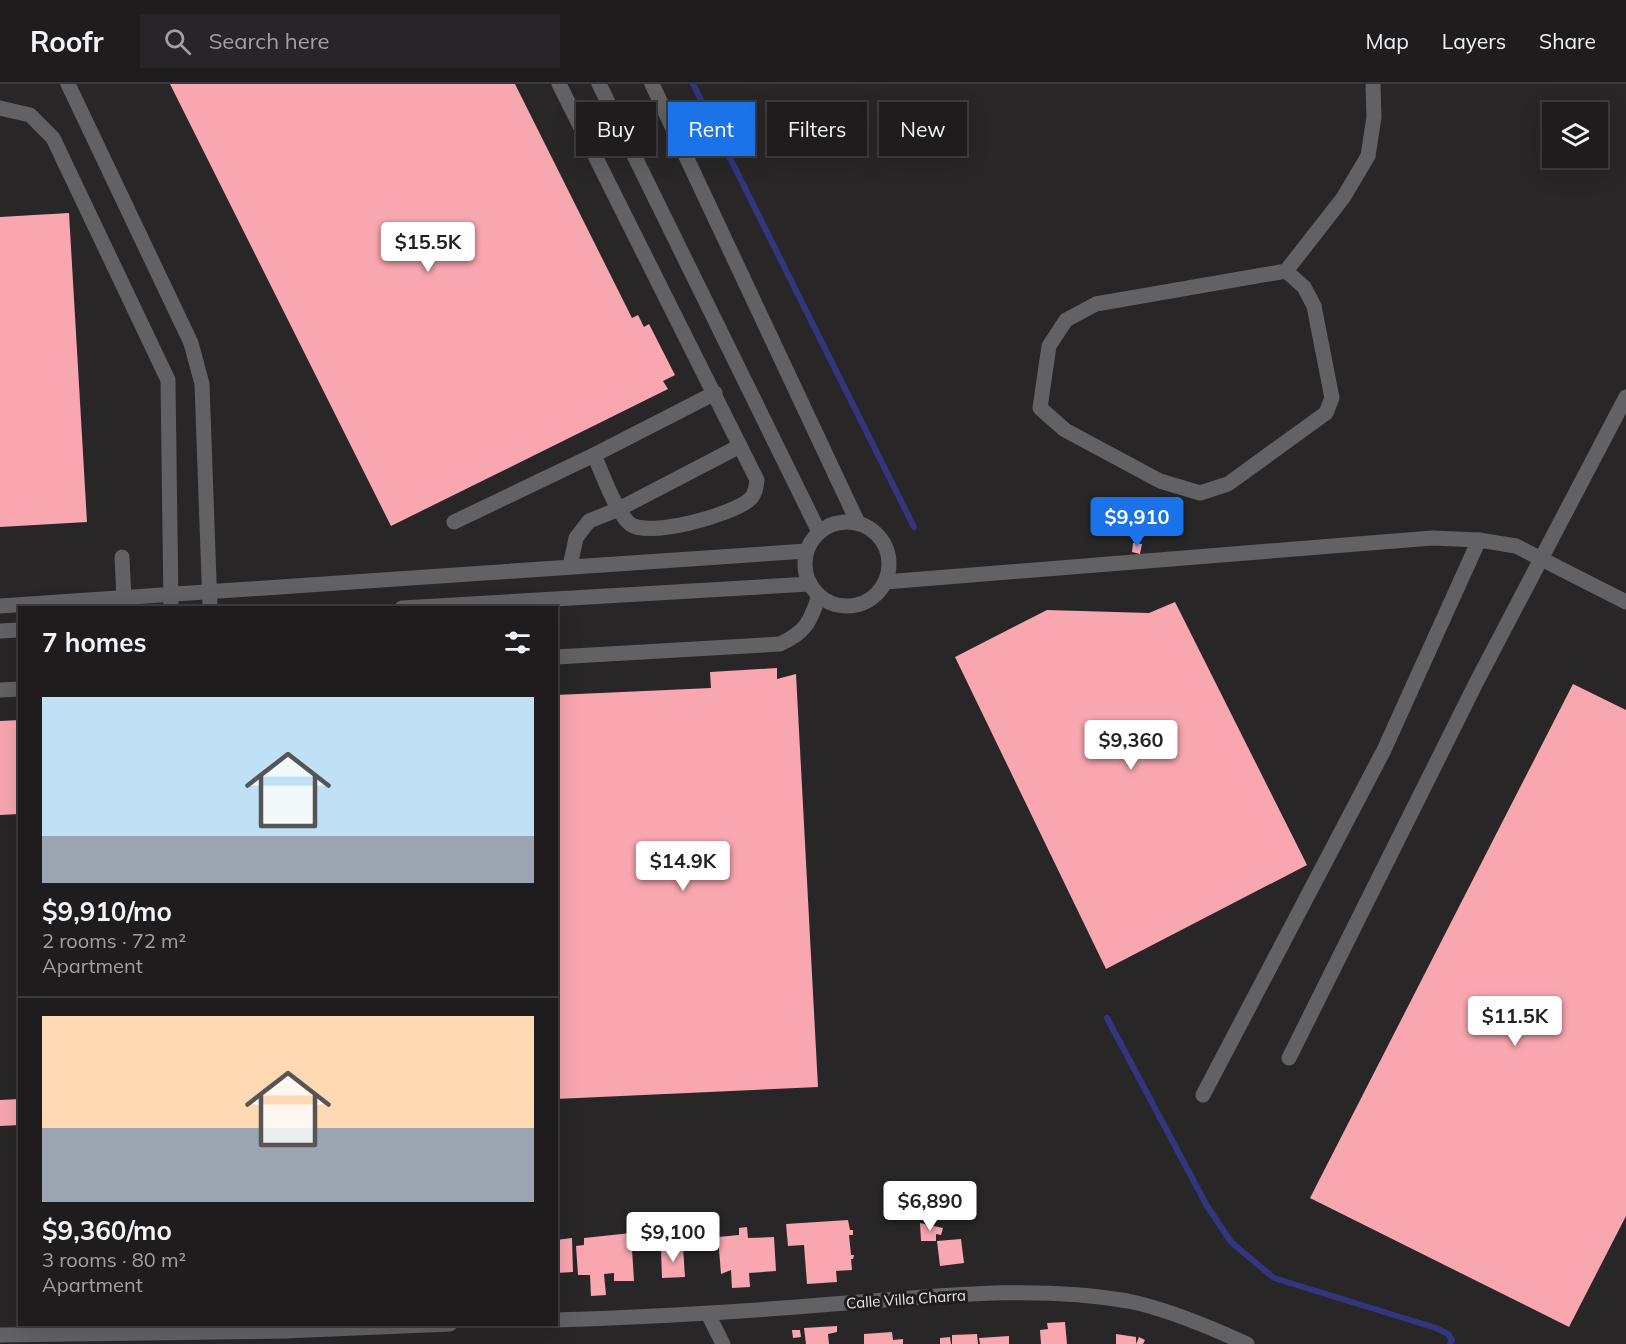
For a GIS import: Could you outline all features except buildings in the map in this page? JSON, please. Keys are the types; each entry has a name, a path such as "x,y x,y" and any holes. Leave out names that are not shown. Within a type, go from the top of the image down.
{"street":[{"path":"68,84 191,343 202,384 210,600"},
{"path":"559,84 757,480 755,492 748,501 695,523 638,528 629,523 619,508 594,455"},
{"path":"599,84 819,532"},
{"path":"652,84 858,523"},
{"path":"1286,271 1304,287 1314,306 1332,398 1326,413 1228,484 1200,493 1160,481 1065,430 1040,408 1049,346 1066,320 1096,304 1286,271 1343,198 1368,156 1374,117 1373,84"},
{"path":"0,108 30,115 53,138 168,380 171,602"},
{"path":"454,522 594,455 715,393"},
{"path":"1289,1058 1476,683 1626,397"},
{"path":"570,566 576,538 589,520 619,508 740,446"},
{"path":"837,522 858,523 876,533 887,551 889,572 885,582 871,599 860,604 837,605 815,590 806,574 807,551 819,532 837,522"},
{"path":"885,582 1432,538 1479,540 1516,546 1626,602"},
{"path":"1203,1095 1384,750 1479,540"},
{"path":"0,606 124,599 171,602 210,600 570,566 807,551"},
{"path":"122,557 124,599"},
{"path":"448,606 815,590"},
{"path":"558,657 780,644 799,635 812,616 815,590"},
{"path":"0,631 18,630"},
{"path":"0,690 18,689"},
{"name":"Calle Villa Charra","path":"558,1320 708,1314 963,1294 1089,1295 1131,1302 1174,1315 1247,1344"},
{"path":"708,1314 723,1344"},
{"path":"0,1335 285,1331 403,1326"}],"waterway":[{"path":"693,84 914,527"},
{"path":"1107,1018 1207,1206 1231,1242 1274,1278 1436,1328 1448,1334 1452,1340 1450,1344"}]}
